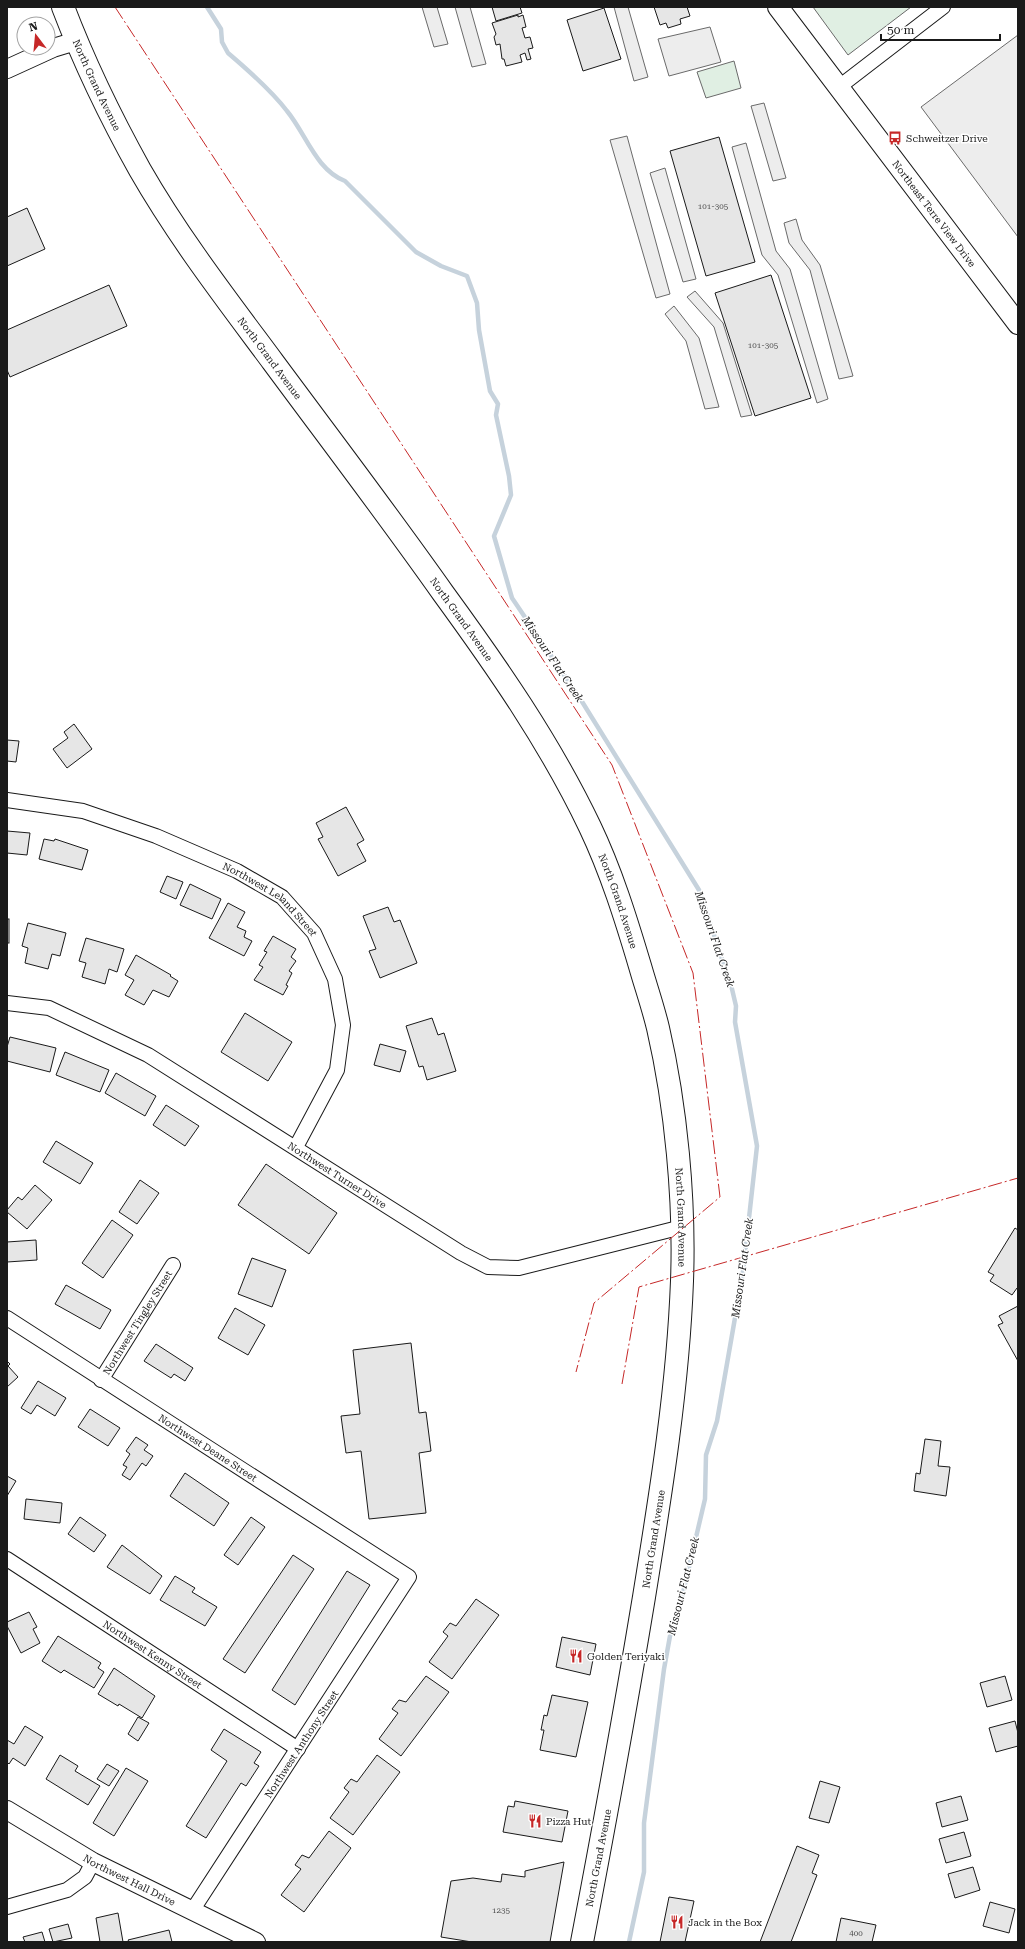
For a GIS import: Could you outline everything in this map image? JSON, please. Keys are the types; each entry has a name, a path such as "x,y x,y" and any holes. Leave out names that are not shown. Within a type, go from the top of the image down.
{"main road":[{"name":"North Grand Avenue","path":"62,7 76,41 140,170 175,226 213,281 367,488 495,666 548,748 590,828 626,917 658,1028 673,1108 682,1227 682,1286 670,1433 622,1726 582,1942"},
{"name":"Northeast Terre View Drive","path":"778,7 1018,324"}],"street":[{"path":"839,87 943,7"},
{"path":"7,69 53,48 76,41"},
{"name":"Northwest Leland Street","path":"7,800 83,811 156,836 237,871 282,898 314,933 335,979 343,1025 337,1070 296,1147"},
{"name":"Northwest Turner Drive","path":"7,1003 49,1008 148,1055 462,1253 488,1267 519,1268 682,1227"},
{"name":"Northwest Tingley Street","path":"101,1380 173,1265"},
{"name":"Northwest Deane Street","path":"7,1318 101,1380 409,1577"},
{"name":"Northwest Kenny Street","path":"7,1559 298,1749"},
{"name":"Northwest Anthony Street","path":"192,1911 409,1577"},
{"name":"Northwest Hall Drive","path":"7,1810 93,1862 256,1942"},
{"path":"7,1907 67,1890 85,1878 93,1862"}],"green space":[{"path":"813,7 911,7 848,55"},
{"path":"734,61 741,88 706,98 697,72"}],"shaded area":[{"path":"422,7 437,7 448,44 434,47"},
{"path":"455,7 470,7 486,64 472,67"},
{"path":"614,7 628,7 648,77 634,81"},
{"path":"710,27 721,62 669,76 658,39"},
{"path":"1018,35 1018,237 921,107"},
{"path":"764,103 786,178 773,181 751,106"},
{"path":"627,136 670,294 656,298 610,140"},
{"path":"746,143 776,251 790,269 828,399 817,403 778,275 762,255 732,147"},
{"path":"665,168 696,279 683,282 650,173"},
{"path":"796,219 802,240 820,265 853,376 839,379 810,270 789,243 784,223"},
{"path":"695,291 723,323 752,415 741,417 714,327 687,297"},
{"path":"674,306 699,338 719,407 705,409 686,341 665,314"}],"building":[{"path":"492,7 520,7 522,13 496,21"},
{"path":"654,7 687,7 690,16 680,19 681,24 668,28 666,23 660,25"},
{"path":"604,8 621,59 583,71 567,20"},
{"path":"518,15 518,17 523,15 526,27 522,28 525,38 530,37 533,48 528,49 531,59 527,60 525,53 520,55 522,62 506,66 504,59 502,59 500,44 496,45 494,37 496,34 492,23"},
{"path":"719,137 755,262 706,276 670,151"},
{"path":"27,208 45,249 7,266 7,217"},
{"path":"771,275 811,398 755,416 715,293"},
{"path":"109,285 127,326 10,377 7,370 7,330"},
{"path":"74,724 92,749 67,768 53,749 68,738 64,732"},
{"path":"7,740 19,741 16,762 7,761"},
{"path":"346,807 364,840 357,844 366,861 338,876 318,839 323,837 316,823"},
{"path":"7,831 30,833 27,855 7,853"},
{"path":"44,839 54,841 55,839 88,850 82,870 39,859"},
{"path":"167,876 183,882 176,899 160,892"},
{"path":"190,884 221,899 212,919 180,905"},
{"path":"228,903 245,912 237,927 246,931 244,937 252,941 244,956 209,938"},
{"path":"388,907 394,922 400,920 417,963 380,978 369,951 376,949 363,916"},
{"path":"7,919 9,919 9,943 7,943"},
{"path":"28,923 66,933 60,956 52,954 48,969 25,963 28,948 22,946"},
{"path":"273,936 296,949 291,957 296,961 289,971 292,973 286,985 288,986 283,995 254,980 263,967 259,965 267,952 264,951"},
{"path":"86,938 124,949 117,972 109,969 105,984 82,977 86,963 79,961"},
{"path":"136,955 171,975 170,976 178,981 169,997 153,990 144,1005 125,995 134,980 125,975"},
{"path":"245,1013 292,1042 268,1081 221,1052"},
{"path":"432,1018 438,1035 444,1033 456,1071 427,1080 423,1066 419,1067 406,1026"},
{"path":"10,1037 56,1048 50,1072 7,1061 7,1047"},
{"path":"380,1044 406,1051 400,1072 374,1065"},
{"path":"65,1052 109,1070 100,1092 56,1075"},
{"path":"116,1073 156,1096 145,1116 105,1093"},
{"path":"166,1105 199,1126 185,1146 153,1125"},
{"path":"56,1141 93,1163 80,1184 43,1162"},
{"path":"266,1164 337,1213 309,1254 238,1205"},
{"path":"140,1180 159,1193 137,1224 119,1212"},
{"path":"35,1185 52,1200 27,1229 7,1212 7,1210 18,1197 22,1200"},
{"path":"112,1220 133,1235 103,1278 82,1263"},
{"path":"1015,1228 1018,1230 1018,1289 1017,1288 1012,1295 990,1281 994,1275 988,1272"},
{"path":"36,1240 37,1260 7,1262 7,1242"},
{"path":"252,1258 286,1270 272,1307 238,1294"},
{"path":"66,1285 111,1310 100,1329 55,1304"},
{"path":"1018,1306 1018,1361 998,1325 1003,1323 999,1316"},
{"path":"235,1308 265,1325 248,1355 218,1338"},
{"path":"411,1343 419,1413 426,1412 431,1451 419,1453 426,1513 369,1519 361,1451 346,1453 341,1416 360,1414 353,1350"},
{"path":"156,1344 193,1368 185,1381 174,1374 171,1378 144,1361"},
{"path":"7,1361 10,1364 8,1366 18,1377 7,1387"},
{"path":"38,1381 66,1398 55,1416 37,1405 31,1414 21,1408"},
{"path":"90,1409 120,1428 108,1446 78,1427"},
{"path":"136,1437 148,1445 144,1450 153,1456 146,1466 142,1463 130,1480 122,1475 127,1467 123,1465 130,1454 126,1451"},
{"path":"925,1439 941,1441 938,1466 950,1467 946,1496 914,1491 916,1473 920,1474"},
{"path":"185,1473 229,1503 214,1526 170,1496"},
{"path":"7,1476 16,1481 7,1496"},
{"path":"26,1499 62,1503 60,1523 24,1519"},
{"path":"80,1517 106,1535 94,1552 68,1534"},
{"path":"251,1517 265,1527 238,1565 224,1555"},
{"path":"122,1545 162,1576 150,1594 107,1567"},
{"path":"293,1555 314,1569 245,1673 223,1659"},
{"path":"347,1571 370,1585 295,1705 272,1690"},
{"path":"175,1576 195,1588 192,1592 217,1607 205,1626 160,1600"},
{"path":"476,1599 499,1615 452,1679 429,1662 448,1636 443,1632 450,1623 456,1626"},
{"path":"29,1612 37,1627 33,1629 40,1643 21,1653 7,1626 7,1622"},
{"path":"58,1636 101,1663 98,1668 104,1672 94,1688 64,1670 61,1673 42,1661"},
{"name":"Golden Teriyaki","path":"562,1637 596,1644 590,1675 556,1667"},
{"path":"114,1668 155,1696 142,1718 119,1704 118,1706 98,1694"},
{"path":"426,1676 449,1692 401,1756 379,1739 398,1713 392,1709 399,1700 406,1702"},
{"path":"1005,1676 1012,1700 987,1707 980,1683"},
{"path":"552,1695 588,1702 576,1757 540,1750 544,1730 541,1730 544,1715 547,1716"},
{"path":"138,1717 149,1723 138,1741 128,1734"},
{"path":"1015,1721 1018,1733 1018,1746 996,1752 989,1728"},
{"path":"25,1726 43,1737 25,1766 13,1758 9,1764 7,1762 7,1740 14,1744"},
{"path":"224,1729 261,1752 254,1763 259,1766 246,1786 241,1783 206,1838 186,1826 227,1761 211,1750"},
{"path":"60,1755 78,1766 75,1771 100,1786 88,1805 46,1779"},
{"path":"377,1755 400,1772 353,1835 330,1818 349,1792 344,1788 351,1779 357,1782"},
{"path":"107,1764 119,1771 109,1786 97,1779"},
{"path":"126,1768 148,1781 114,1836 93,1823"},
{"path":"820,1781 840,1787 829,1823 809,1818"},
{"path":"961,1796 968,1820 942,1827 936,1803"},
{"name":"Pizza Hut","path":"515,1801 568,1811 562,1842 503,1832 508,1806 514,1807"},
{"path":"329,1831 351,1848 304,1912 281,1895 301,1869 295,1865 302,1855 309,1858"},
{"path":"964,1832 971,1856 946,1863 939,1839"},
{"path":"797,1846 819,1855 812,1873 817,1875 791,1942 760,1942"},
{"path":"564,1862 550,1942 472,1942 441,1937 451,1881 473,1878 501,1882 502,1874 525,1877 525,1871"},
{"path":"973,1867 980,1890 955,1898 948,1874"},
{"name":"Jack in the Box","path":"669,1897 694,1901 685,1942 660,1942"},
{"path":"990,1902 1015,1909 1009,1933 983,1926"},
{"path":"118,1913 123,1942 100,1942 96,1918"},
{"path":"841,1918 876,1925 872,1942 836,1942"},
{"path":"68,1924 72,1938 53,1942 49,1929"},
{"path":"169,1930 172,1942 129,1942 128,1940"},
{"path":"42,1932 45,1942 25,1942 23,1937"}],"waterway":[{"name":"Missouri Flat Creek","path":"207,7 221,29 222,42 228,53 259,80 281,103 326,169 345,181 416,252 441,266 467,276 477,303 479,330 490,391 498,404 496,415 509,476 511,495 494,536 512,598 581,700 699,890 732,989 736,1006 735,1022 757,1146 743,1272 717,1421 706,1455 705,1499 682,1597 670,1636 664,1669 644,1823 644,1872 629,1942"}],"power":[{"path":"115,7 612,765 693,973 720,1197 594,1303 576,1372"},
{"path":"622,1384 639,1287 1018,1178"}],"place":[{"name":"Schweitzer Drive","path":"895,138"},
{"name":"Golden Teriyaki","path":"576,1656"},
{"name":"Pizza Hut","path":"535,1821"},
{"name":"Jack in the Box","path":"677,1922"}]}
